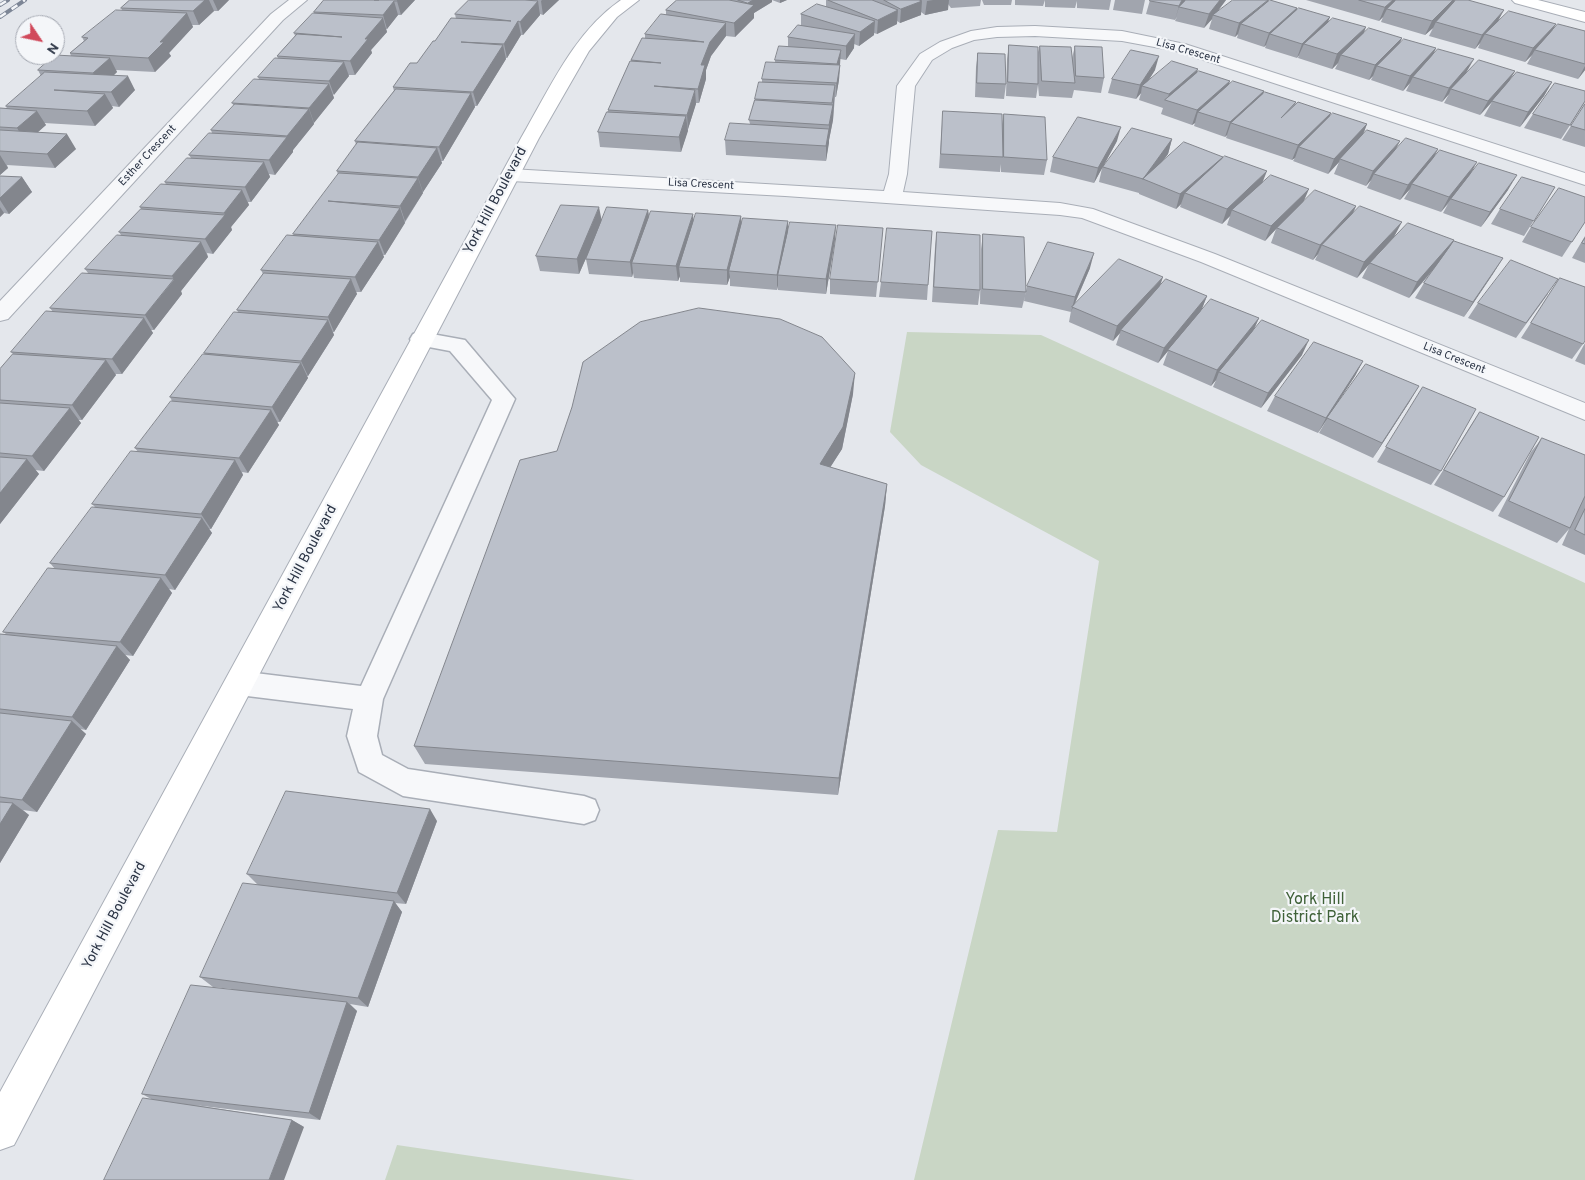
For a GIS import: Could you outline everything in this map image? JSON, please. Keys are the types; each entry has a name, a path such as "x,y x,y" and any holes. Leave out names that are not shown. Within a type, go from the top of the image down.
{"street":[{"name":"Esther Crescent","path":"0,314 277,17 298,0"},
{"name":"York Hill Boulevard","path":"0,1131 421,339 511,175 582,49 610,14 631,0"},
{"path":"1520,0 1585,17"},
{"name":"Lisa Crescent","path":"892,198 898,174 906,86 926,57 946,45 971,36 997,32 1035,31 1122,36 1178,47 1585,179"},
{"name":"Lisa Crescent","path":"511,175 776,189 1060,209 1086,213 1208,258 1585,412"}],"lane":[{"path":"421,339 458,345 504,399 369,699 362,736 369,763 404,782 584,810"},
{"path":"239,683 369,699"}],"green space":[{"name":"York Hill District Park","path":"907,332 1041,335 1585,583 1585,1180 914,1180 998,830 1057,832 1099,561 921,465 890,432"},
{"path":"397,1145 635,1180 385,1180"}],"building":[{"path":"130,0 205,0 193,11 121,8"},
{"path":"324,0 398,0 394,1 383,15 314,12"},
{"path":"469,0 538,1 520,22 518,21 504,44 461,42 503,45 473,92 393,87 410,63 417,63 451,18 511,21 455,14"},
{"path":"677,0 729,0 754,5 734,23 666,10"},
{"path":"738,0 753,0 748,3"},
{"path":"828,0 872,0 898,10 878,20"},
{"path":"884,0 919,0 922,1 901,9"},
{"path":"1150,0 1182,0 1179,6"},
{"path":"1186,0 1220,0 1209,14 1179,7"},
{"path":"1233,0 1268,0 1239,23 1213,15"},
{"path":"1270,0 1297,8 1269,33 1241,24"},
{"path":"1359,0 1393,0 1385,7"},
{"path":"1396,0 1453,0 1432,21 1387,9"},
{"path":"1456,0 1468,0 1504,10 1482,35 1436,22"},
{"path":"817,4 875,21 860,32 801,14"},
{"path":"1299,8 1330,17 1302,44 1270,34"},
{"path":"116,10 187,13 160,42 164,42 148,58 70,53 88,38 82,37"},
{"path":"1509,11 1556,24 1533,48 1485,34"},
{"path":"313,13 383,18 350,61 277,56 297,34 342,37 294,33"},
{"path":"661,14 726,23 710,42 701,65 705,65 698,89 654,86 695,90 687,115 608,110 630,61 661,63 631,60 642,38 704,42 645,34"},
{"path":"1333,18 1366,27 1337,54 1304,44"},
{"path":"1558,24 1585,31 1585,64 1535,50"},
{"path":"798,25 855,34 846,46 788,37"},
{"path":"1369,28 1402,38 1375,65 1341,55"},
{"path":"1404,39 1436,48 1410,76 1377,66"},
{"path":"1009,45 1038,47 1038,84 1008,82"},
{"path":"779,46 841,50 837,64 775,60"},
{"path":"1040,46 1071,47 1075,83 1042,81"},
{"path":"1075,46 1102,47 1104,78 1076,76"},
{"path":"1438,49 1474,59 1449,88 1413,77"},
{"path":"1131,50 1159,56 1140,85 1112,79"},
{"path":"978,53 1005,54 1006,84 977,83"},
{"path":"65,56 110,58 93,73 38,70 44,65 65,65"},
{"path":"275,58 344,62 329,81 258,77"},
{"path":"1479,60 1515,71 1488,101 1451,89"},
{"path":"1172,61 1198,69 1169,94 1142,86"},
{"path":"766,62 840,65 837,83 762,79"},
{"path":"1199,71 1230,81 1197,110 1165,100"},
{"path":"45,72 128,76 111,92 54,90 105,94 87,111 6,106"},
{"path":"1517,72 1552,82 1528,112 1492,101"},
{"path":"254,79 329,84 309,108 232,103"},
{"path":"1233,81 1264,91 1230,122 1198,112"},
{"path":"759,82 835,85 832,103 755,99"},
{"path":"1555,83 1585,91 1585,101 1570,125 1533,114"},
{"path":"396,89 471,93 439,147 355,141"},
{"path":"1265,92 1296,102 1281,118 1298,102 1331,113 1298,145 1231,123"},
{"path":"755,100 833,105 829,125 749,120"},
{"path":"235,104 309,109 287,136 211,130"},
{"path":"1585,104 1585,130 1571,126"},
{"path":"0,108 37,111 17,128 0,127"},
{"path":"943,111 1002,114 1003,157 941,154"},
{"path":"607,112 686,116 679,137 598,132"},
{"path":"1333,113 1367,124 1334,159 1299,147"},
{"path":"1004,114 1045,117 1047,160 1004,157"},
{"path":"1078,117 1121,127 1098,168 1053,157"},
{"path":"730,123 829,129 826,146 725,140"},
{"path":"1132,128 1172,139 1143,179 1103,167"},
{"path":"0,130 67,134 47,154 0,151"},
{"path":"1367,130 1400,141 1373,171 1340,159"},
{"path":"209,133 287,137 269,160 189,155"},
{"path":"1406,138 1438,149 1408,185 1374,174"},
{"path":"358,142 437,148 418,177 337,171"},
{"path":"1184,142 1223,157 1180,194 1143,179"},
{"path":"1440,150 1477,162 1449,197 1412,184"},
{"path":"1225,156 1267,171 1227,209 1185,193"},
{"path":"187,158 264,162 245,187 165,182"},
{"path":"1479,163 1517,175 1490,212 1451,199"},
{"path":"339,173 418,178 400,206 328,201 400,208 379,240 293,234"},
{"path":"1271,175 1309,189 1271,226 1232,210"},
{"path":"0,176 22,177 0,198"},
{"path":"1522,177 1555,187 1534,221 1500,209"},
{"path":"161,184 242,190 224,213 140,207"},
{"path":"1559,188 1585,197 1585,222 1572,242 1531,227"},
{"path":"1315,190 1356,206 1320,245 1277,228"},
{"path":"561,205 599,207 577,259 536,256"},
{"path":"1360,206 1402,222 1364,262 1322,245"},
{"path":"607,207 648,210 630,262 586,259"},
{"path":"141,209 225,215 205,239 119,232"},
{"path":"651,211 693,214 676,266 632,263"},
{"path":"696,213 741,216 727,270 679,267"},
{"path":"743,218 788,221 777,275 729,271"},
{"path":"790,222 836,225 826,279 778,275"},
{"path":"1408,223 1454,240 1417,282 1370,263"},
{"path":"838,225 883,228 878,282 830,279"},
{"path":"887,228 932,231 928,285 881,282"},
{"path":"937,232 980,235 980,290 934,287"},
{"path":"983,234 1024,237 1026,292 983,289"},
{"path":"117,235 201,242 172,276 85,269"},
{"path":"287,235 378,242 355,277 261,270"},
{"path":"1454,241 1503,258 1473,302 1424,283"},
{"path":"1048,242 1094,253 1075,297 1027,286"},
{"path":"1119,259 1163,277 1117,326 1072,307"},
{"path":"1511,260 1558,279 1526,323 1478,303"},
{"path":"82,273 174,279 145,315 50,308"},
{"path":"264,273 351,279 328,317 237,310"},
{"path":"1560,278 1585,287 1585,341 1583,344 1531,323"},
{"path":"1166,279 1207,296 1164,348 1121,330"},
{"path":"1211,299 1259,318 1217,370 1168,350"},
{"path":"699,308 780,319 822,337 855,373 843,427 820,464 887,484 839,778 414,746 520,460 557,451 572,407 583,362 640,322"},
{"path":"46,311 144,318 112,359 11,352"},
{"path":"234,312 328,320 301,361 204,353"},
{"path":"1262,320 1309,340 1268,393 1219,372"},
{"path":"1314,342 1363,361 1326,418 1275,396"},
{"path":"13,354 106,360 72,405 0,400 0,369"},
{"path":"203,354 301,363 272,407 170,397"},
{"path":"1366,364 1419,386 1382,443 1327,418"},
{"path":"1423,387 1476,409 1441,471 1386,447"},
{"path":"171,401 271,410 239,458 135,448"},
{"path":"0,403 70,408 32,456 0,453"},
{"path":"1480,412 1539,437 1504,497 1444,470"},
{"path":"1542,438 1585,455 1585,496 1570,528 1509,501"},
{"path":"131,451 235,460 201,514 92,504"},
{"path":"0,457 27,459 0,493"},
{"path":"92,507 202,518 165,575 50,563"},
{"path":"1585,509 1585,535 1575,530"},
{"path":"48,568 161,578 120,642 3,632"},
{"path":"0,634 117,646 72,717 0,709"},
{"path":"0,713 72,721 22,800 0,797"},
{"path":"286,791 430,809 397,893 247,874"},
{"path":"0,802 13,803 0,824"},
{"path":"243,883 394,901 358,998 200,977"},
{"path":"191,985 347,1002 309,1113 142,1094"},
{"path":"143,1098 292,1120 269,1180 104,1180"}],"railway":[{"path":"0,5 8,0"},
{"path":"0,17 25,0"}]}
